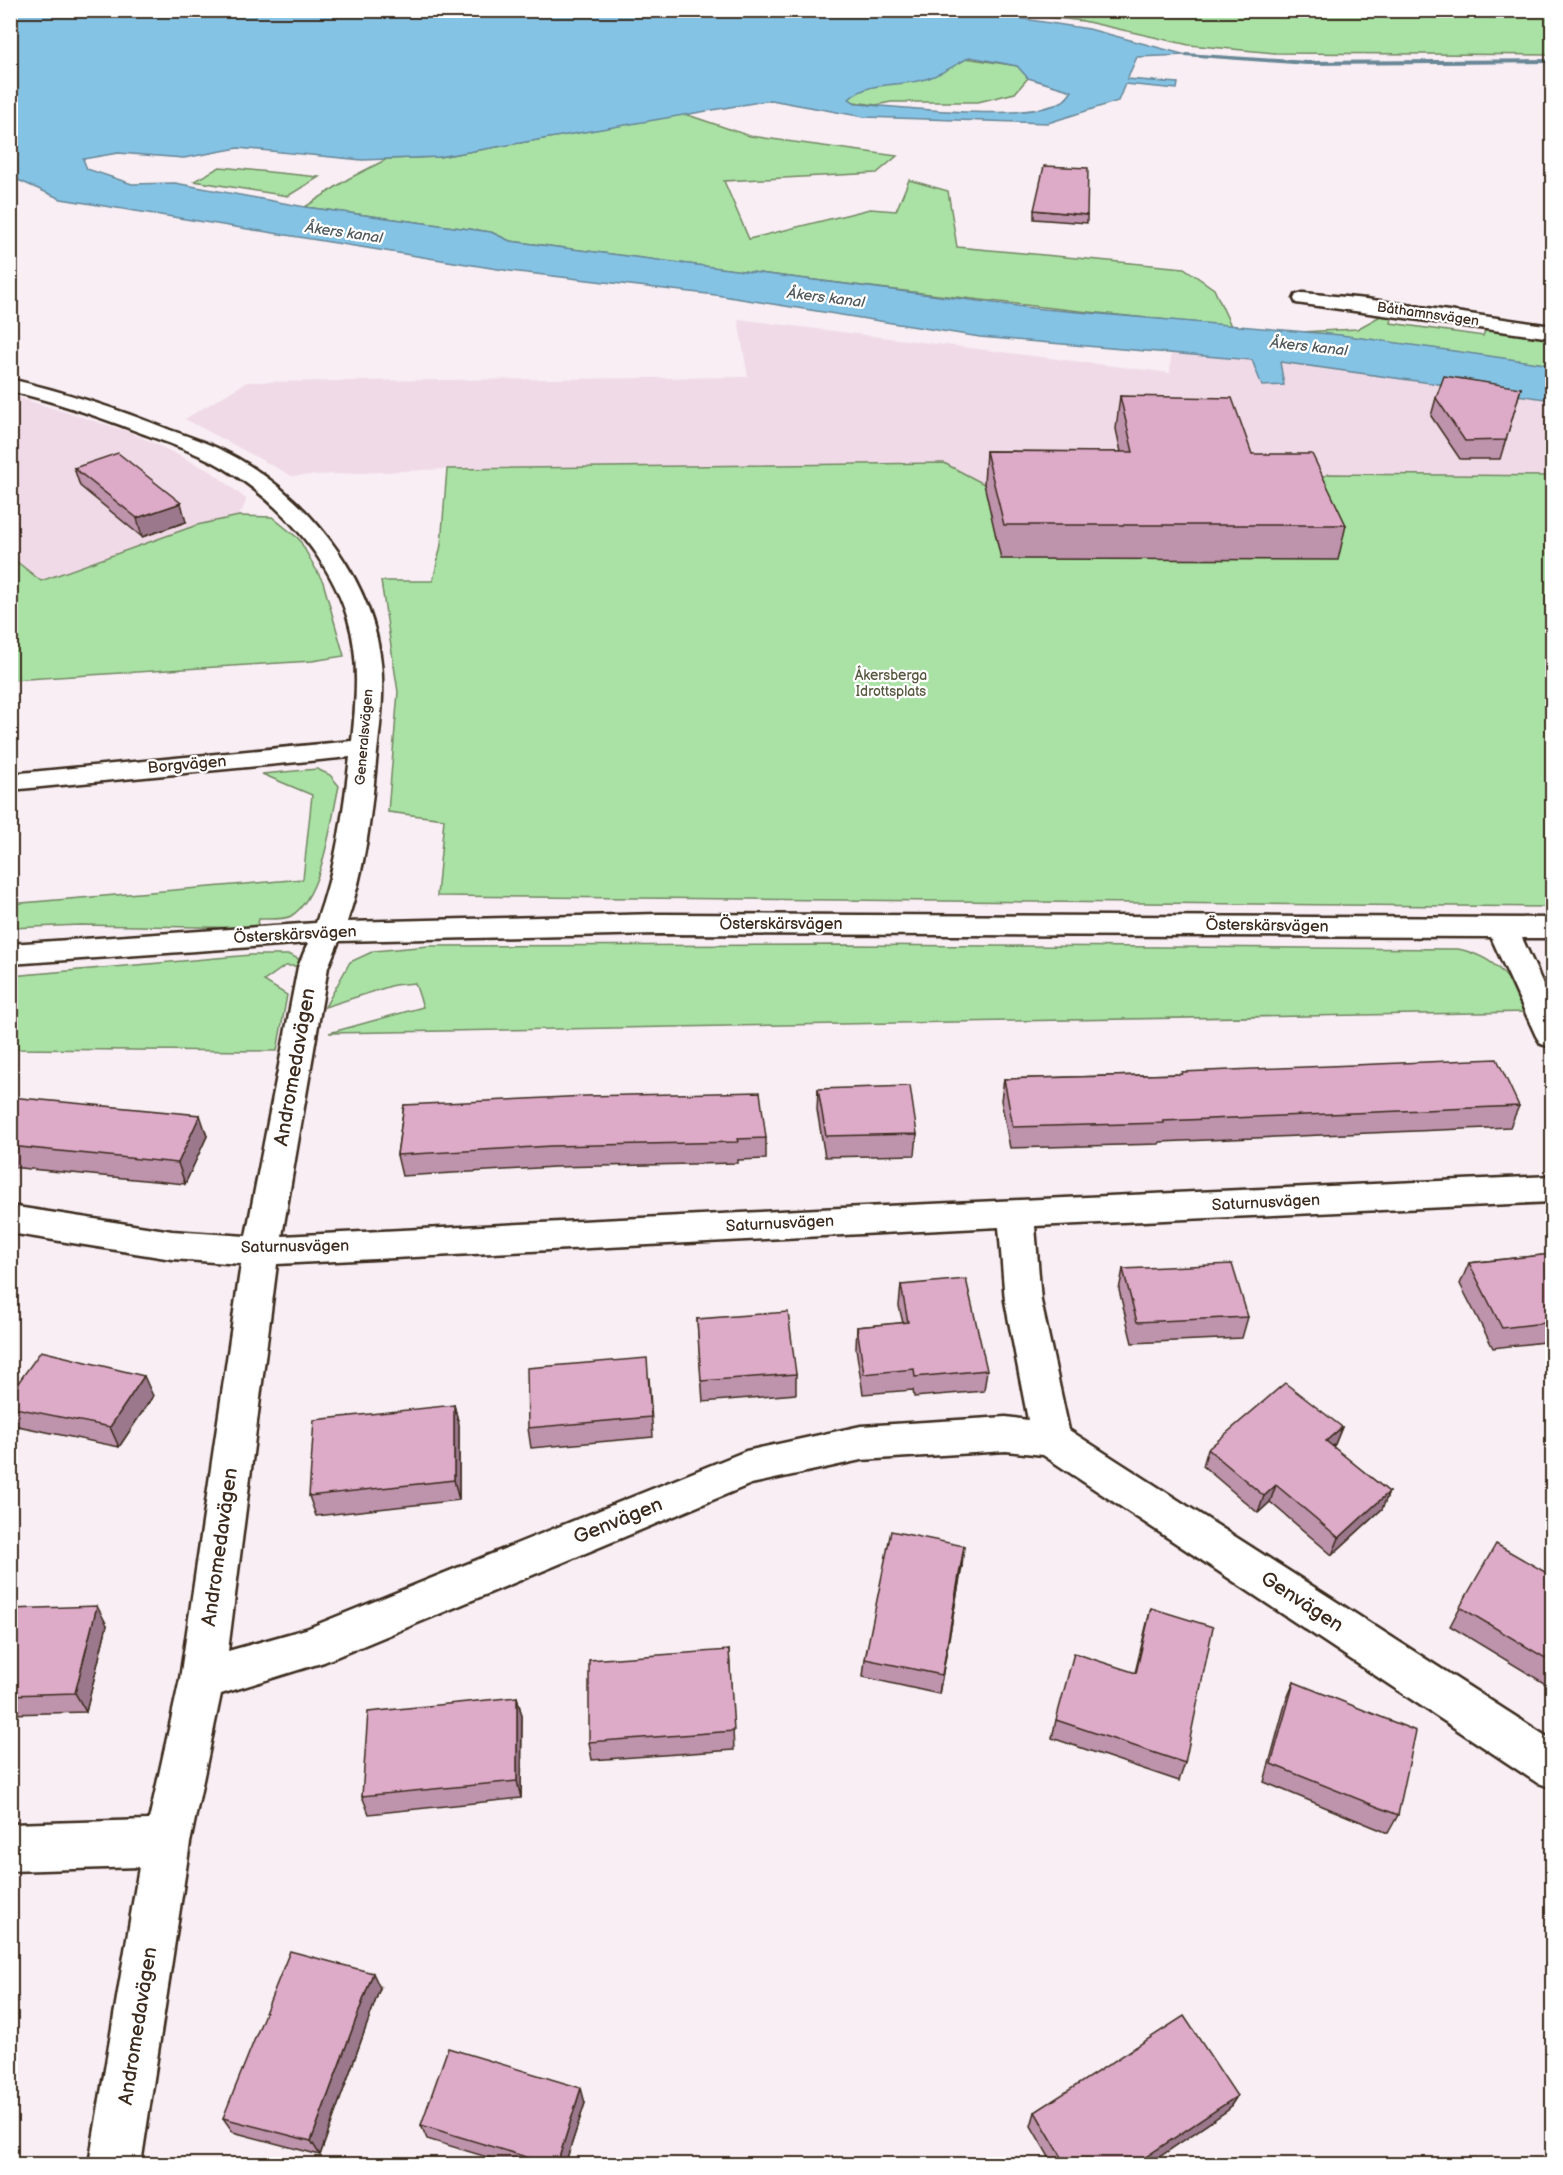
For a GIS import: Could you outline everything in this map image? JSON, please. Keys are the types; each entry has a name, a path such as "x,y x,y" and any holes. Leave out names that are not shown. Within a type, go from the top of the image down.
{"street":[{"name":"Båthamnsvägen","path":"1303,299 1366,304 1552,332"},
{"name":"Generalsvägen","path":"10,385 107,412 231,463 280,501 310,531 336,566 352,597 367,648 369,690 352,852 329,932"},
{"name":"Borgvägen","path":"10,782 364,748"},
{"name":"Österskärsvägen","path":"10,954 329,932 660,924 1552,928"},
{"path":"1503,928 1514,957 1552,1036"},
{"name":"Andromedavägen","path":"115,2164 167,1843 202,1679 261,1251 313,967 329,932"},
{"name":"Saturnusvägen","path":"10,1219 172,1245 261,1251 819,1222 1016,1215 1552,1189"},
{"path":"1016,1215 1023,1301 1051,1438"},
{"name":"Genvägen","path":"202,1679 309,1648 746,1468 861,1443 1006,1434 1051,1438 1552,1766"},
{"path":"10,1848 167,1843"}],"shaded area":[{"path":"738,319 1170,373 1171,354 1252,360 1263,386 1279,362 1552,400 1552,476 1328,474 1305,488 984,484 943,463 447,469 292,476 185,419 247,382 748,377"},
{"path":"10,395 130,432 212,472 246,499 245,504 239,516 197,525 40,581 11,557"}],"green space":[{"path":"993,11 1552,11 1552,55 1275,53 1189,45 1083,21"},
{"path":"906,49 1018,66 1028,78 1015,93 978,102 891,102 876,105 839,100"},
{"path":"685,114 750,136 897,156 877,173 724,181 749,239 870,209 896,211 909,180 948,191 957,247 1184,268 1214,289 1231,326 960,298 510,241 491,232 305,207 348,179 387,159 439,157"},
{"path":"220,167 319,177 288,196 194,181"},
{"path":"1386,313 1393,314 1391,323 1483,336 1486,328 1552,337 1552,365 1301,332 1357,329"},
{"name":"Åkersberga Idrottsplats","path":"944,463 984,484 1305,488 1328,474 1552,476 1552,907 437,896 444,819 388,812 398,692 381,581 433,581 441,545 447,469"},
{"path":"239,516 272,517 299,539 323,582 344,656 312,661 11,680 11,557 41,581 197,525"},
{"path":"317,769 330,775 339,786 329,837 318,875 302,906 291,916 280,919 259,919 257,928 80,925 11,928 10,904 303,879 312,795 262,774"},
{"path":"842,945 1458,949 1483,958 1501,971 1516,989 1529,1012 329,1033 423,1007 415,983 394,985 325,1007 350,962 374,951 429,946"},
{"path":"251,955 290,955 303,961 302,966 285,966 264,981 287,995 277,1051 11,1049 11,976"}],"water":[{"name":"Åkers kanal","path":"965,10 1089,29 1186,55 1137,57 1127,79 1178,83 1177,89 1125,84 1118,101 1048,123 864,117 771,100 439,157 362,160 238,148 184,158 118,153 83,159 87,169 132,184 175,183 305,207 491,232 510,241 1032,308 1341,335 1552,365 1552,400 1280,362 1284,385 1262,386 1252,360 980,337 716,295 510,271 61,199 11,177 10,11","holes":["970,57 1017,66 1028,78 1072,91 1063,101 1046,108 1022,111 932,110 857,104 849,99 877,86 929,78"]}],"building":[{"path":"1044,166 1088,168 1087,215 1034,210"},
{"path":"1444,376 1521,388 1506,440 1465,441 1436,398"},
{"path":"1120,396 1232,398 1252,454 1312,454 1346,525 1004,525 986,451 1133,452"},
{"path":"118,453 181,503 137,518 74,468"},
{"path":"1497,1059 1519,1106 1163,1121 1164,1123 1013,1127 1004,1079 1182,1074 1182,1072"},
{"path":"910,1086 917,1134 826,1136 818,1089"},
{"path":"760,1092 766,1138 737,1139 738,1142 551,1146 397,1155 404,1105 586,1096"},
{"path":"10,1097 200,1115 178,1163 10,1146"},
{"path":"1552,1254 1552,1322 1502,1328 1469,1263"},
{"path":"1232,1264 1248,1317 1137,1322 1123,1269"},
{"path":"966,1279 987,1370 915,1377 914,1369 864,1374 857,1327 908,1322 901,1285"},
{"path":"788,1312 796,1374 701,1381 697,1319"},
{"path":"41,1351 144,1376 110,1427 10,1407 10,1394"},
{"path":"647,1358 651,1417 528,1428 527,1368"},
{"path":"1285,1383 1342,1427 1326,1441 1389,1492 1339,1538 1276,1485 1264,1496 1208,1449"},
{"path":"454,1405 454,1480 309,1496 314,1420"},
{"path":"891,1531 964,1546 942,1675 865,1659"},
{"path":"1496,1544 1552,1576 1552,1662 1460,1607"},
{"path":"97,1606 75,1693 10,1695 10,1609"},
{"path":"1151,1608 1213,1627 1185,1763 1056,1720 1074,1653 1136,1673"},
{"path":"729,1650 734,1731 589,1742 589,1660"},
{"path":"1294,1682 1416,1731 1398,1815 1271,1764"},
{"path":"517,1697 517,1781 362,1796 368,1712"},
{"path":"290,1951 373,1973 311,2141 223,2118"},
{"path":"1184,2016 1237,2096 1135,2164 1066,2164 1035,2112"},
{"path":"448,2048 581,2088 557,2164 549,2164 421,2125"}],"waterway":[{"path":"1186,55 1307,63 1552,61"}]}
